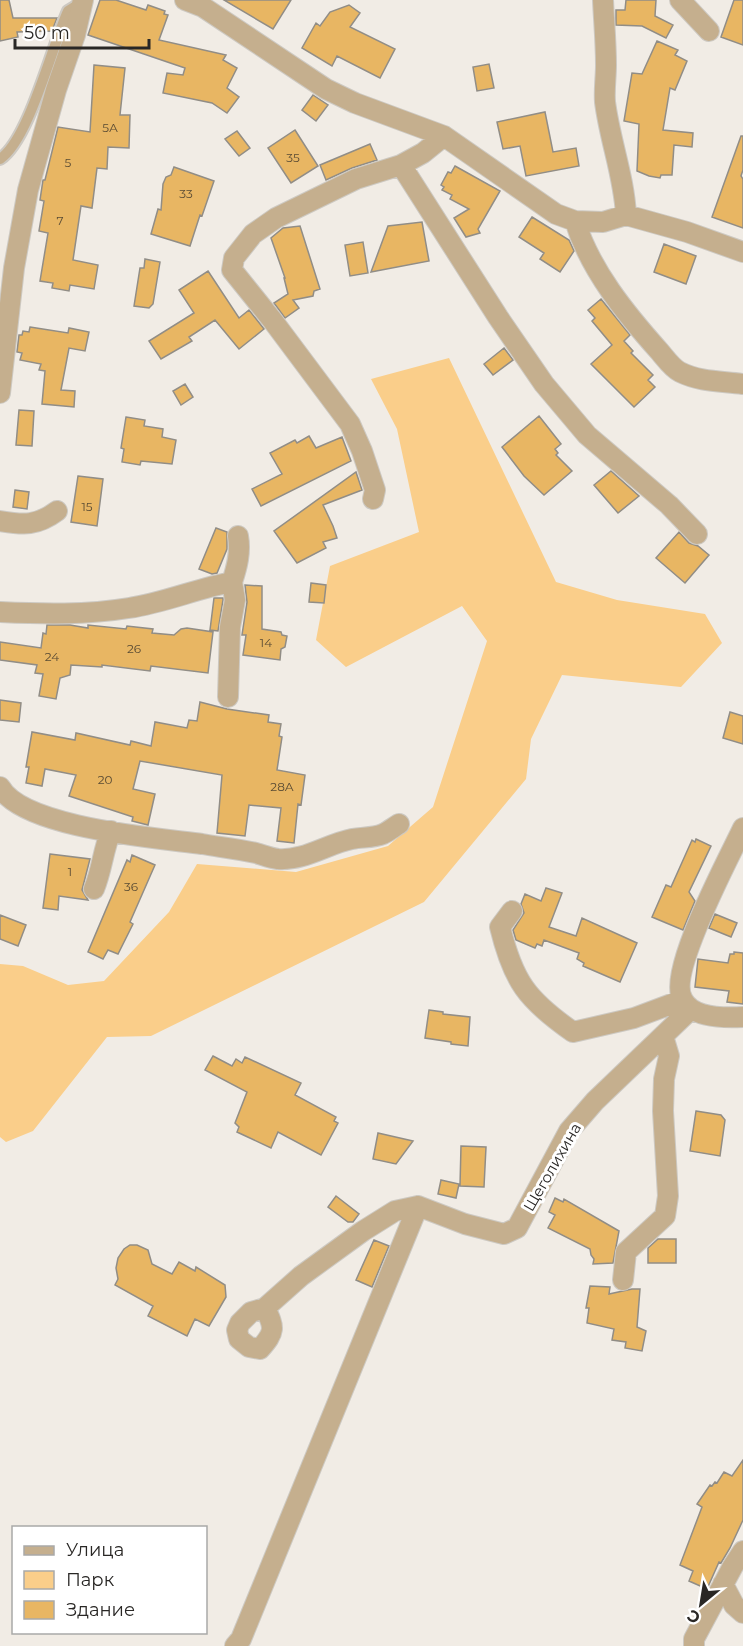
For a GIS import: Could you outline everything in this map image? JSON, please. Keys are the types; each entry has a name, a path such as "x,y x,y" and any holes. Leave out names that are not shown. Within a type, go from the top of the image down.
{"street":[{"path":"603,0 605,99 611,142 625,195 626,215"},
{"path":"680,0 710,31"},
{"path":"0,393 14,268 28,190 56,90 75,35 82,1"},
{"path":"196,2 326,89 355,103 444,136 556,214 575,221 603,222 626,215 687,232 743,252"},
{"path":"373,499 375,490 350,424 232,270 234,258 253,234 276,218 356,179 401,165 423,153 444,136"},
{"path":"401,165 498,317 544,384 587,435 669,505 697,534"},
{"path":"575,221 581,241 606,284 651,342 677,370 697,380 743,384"},
{"path":"0,521 29,525 46,520 57,511"},
{"path":"228,697 230,627 235,600 232,582 237,568 240,545 238,536"},
{"path":"0,612 46,614 132,608 232,582"},
{"path":"0,787 5,795 22,806 53,818 143,838 253,852 277,859 294,858 353,839 368,839 385,833 399,824"},
{"path":"743,828 691,939 678,988 687,1005 707,1014 743,1017"},
{"path":"94,889 111,831"},
{"path":"512,911 500,927 507,955 526,993 546,1013 573,1032 687,1005"},
{"name":"Щеголихина","path":"418,1206 465,1224 504,1234 517,1228 569,1131 595,1101 663,1036 687,1005"},
{"path":"623,1280 626,1252 665,1216 668,1196 663,1111 664,1079 669,1056 663,1036"},
{"path":"265,1308 301,1276 363,1231 395,1211 418,1206"},
{"path":"235,1646 241,1639 418,1206"},
{"path":"694,1646 693,1639 743,1551"},
{"path":"723,1584 734,1605 743,1613"}],"lane":[{"path":"0,159 9,151 27,120 68,11 82,1"}],"green space":[{"path":"449,358 556,582 617,600 705,614 722,643 681,687 562,675 531,739 526,779 424,902 151,1036 107,1037 33,1131 6,1142 0,1137 0,964 23,966 68,985 104,981 169,912 197,864 296,872 388,846 433,807 487,641 462,606 346,667 316,640 330,566 419,532 397,429 371,379"}],"building":[{"path":"0,0 9,0 13,18 57,18 52,31 17,32 18,37 0,41"},
{"path":"100,0 116,0 146,10 148,5 165,11 164,14 168,15 159,40 226,55 223,60 237,68 227,88 239,97 227,113 212,103 163,93 167,73 183,75 185,68 88,35"},
{"path":"224,0 291,0 273,29"},
{"path":"626,0 656,0 655,16 673,25 666,38 642,26 616,25 616,10 625,10"},
{"path":"734,0 743,0 743,45 721,37"},
{"path":"349,5 360,13 350,27 395,49 380,78 337,56 332,66 302,48 316,23 320,26 330,12"},
{"path":"657,41 678,50 675,55 687,61 675,90 670,88 663,130 693,133 692,147 674,145 672,175 661,175 660,178 637,171 639,124 624,121 632,73 642,74"},
{"path":"489,64 494,88 477,91 473,67"},
{"path":"94,65 125,68 120,115 130,115 129,148 108,147 107,169 97,168 92,208 81,206 73,260 98,265 94,289 70,285 69,291 52,288 53,283 40,281 48,233 39,231 44,201 40,200 43,180 45,180 58,127 90,132"},
{"path":"313,95 328,105 316,121 302,110"},
{"path":"545,112 553,152 576,148 579,166 526,176 520,146 503,149 497,122"},
{"path":"295,130 318,166 291,183 268,148"},
{"path":"237,131 250,148 239,156 225,139"},
{"path":"741,136 743,136 741,176 743,179 743,228 712,217"},
{"path":"370,144 377,160 326,180 320,165"},
{"path":"455,166 500,191 478,229 480,233 466,237 454,218 469,209 450,199 452,195 442,190 444,187 441,185 448,172 451,173"},
{"path":"174,167 214,181 190,246 151,234 158,209 161,210 163,184 166,177 171,175"},
{"path":"532,217 569,240 574,251 560,272 540,259 544,253 519,237"},
{"path":"422,222 429,261 371,272 388,226"},
{"path":"300,226 320,289 314,291 313,296 293,300 299,308 285,318 274,303 288,294 271,238 283,228"},
{"path":"363,242 368,273 350,276 345,245"},
{"path":"664,244 696,256 686,284 654,272"},
{"path":"145,259 160,262 153,304 149,308 134,306 140,268 144,268"},
{"path":"208,271 239,318 249,310 264,329 239,349 215,320 189,337 192,341 161,359 149,341 194,313 179,290"},
{"path":"601,299 630,335 624,341 633,351 631,353 653,375 648,380 655,387 634,407 591,364 612,345 592,321 595,318 588,310"},
{"path":"30,327 68,333 69,328 89,332 85,351 69,348 61,390 75,391 74,407 42,404 45,371 39,370 41,364 20,360 22,353 17,352 19,335 22,335 23,331 29,332"},
{"path":"504,348 513,360 493,375 484,364"},
{"path":"185,384 193,397 181,405 173,391"},
{"path":"19,410 34,411 32,446 16,445"},
{"path":"539,416 561,444 555,449 558,453 556,455 572,471 544,495 524,476 502,447"},
{"path":"126,417 145,420 144,426 163,429 162,437 176,440 172,464 141,461 140,465 122,462 124,449 121,448"},
{"path":"309,436 316,448 342,437 351,461 261,506 252,489 282,474 270,453 295,440 297,443"},
{"path":"611,471 639,496 618,513 594,485"},
{"path":"356,472 362,490 323,505 337,538 323,542 326,548 297,563 274,531"},
{"path":"78,476 103,479 97,526 71,522"},
{"path":"15,490 29,492 27,509 13,507"},
{"path":"216,528 227,532 227,549 217,573 212,574 199,569"},
{"path":"679,532 689,543 698,546 709,555 685,583 656,558"},
{"path":"311,583 326,585 324,603 309,602"},
{"path":"245,585 262,586 262,629 281,632 282,635 287,636 285,647 281,649 280,660 243,655 246,635 242,635 247,602"},
{"path":"214,598 223,598 218,631 210,630"},
{"path":"47,625 88,628 88,625 126,629 127,626 153,629 152,633 174,635 181,629 187,628 213,632 208,673 151,666 150,671 102,665 102,667 71,665 70,675 60,678 56,699 39,696 43,674 35,673 37,665 0,660 0,642 41,648 43,633 46,634"},
{"path":"0,700 21,703 19,722 0,720"},
{"path":"200,702 227,709 269,715 268,722 281,724 279,736 282,737 277,770 305,775 301,805 298,804 294,843 277,841 281,808 249,805 245,836 217,833 222,775 140,761 133,789 155,794 148,825 132,821 133,817 69,796 76,775 45,769 42,786 26,783 29,767 26,767 32,732 75,740 76,733 130,745 131,741 151,746 155,722 187,728 189,720 197,721"},
{"path":"730,712 743,716 743,744 723,738"},
{"path":"696,839 711,846 689,892 695,901 683,930 652,917 666,885 671,887 692,840 695,842"},
{"path":"50,854 90,859 82,890 88,900 59,896 58,910 43,908"},
{"path":"132,855 155,865 130,922 133,924 118,954 108,950 103,959 88,952 127,860 130,862"},
{"path":"546,888 562,893 549,927 576,936 582,918 637,943 620,982 583,966 584,963 577,959 579,953 544,940 542,946 537,944 535,948 516,940 513,930 524,913 521,904 525,894 541,901"},
{"path":"715,914 737,923 731,937 709,928"},
{"path":"0,915 26,925 18,946 0,939"},
{"path":"743,953 743,1004 727,1002 729,991 695,987 698,959 728,963 730,954"},
{"path":"429,1010 470,1017 468,1046 425,1038"},
{"path":"213,1056 232,1066 236,1059 242,1063 245,1057 301,1083 295,1095 336,1117 334,1121 338,1123 321,1155 278,1132 271,1148 237,1132 239,1127 235,1123 247,1092 205,1070"},
{"path":"696,1111 721,1115 725,1120 720,1156 690,1151"},
{"path":"378,1133 413,1141 396,1164 373,1159"},
{"path":"461,1146 486,1147 484,1187 460,1186"},
{"path":"441,1180 459,1184 456,1198 438,1194"},
{"path":"336,1196 359,1214 353,1222 348,1222 328,1207"},
{"path":"555,1198 563,1202 564,1199 619,1231 613,1263 593,1264 594,1259 590,1249 548,1228 555,1215 549,1212"},
{"path":"658,1239 676,1239 676,1263 648,1263 648,1248"},
{"path":"374,1240 389,1246 372,1287 356,1280"},
{"path":"130,1245 137,1245 148,1250 152,1264 172,1274 179,1262 195,1271 196,1267 225,1285 226,1297 209,1326 195,1319 187,1336 148,1316 153,1306 115,1285 118,1279 116,1268 118,1258"},
{"path":"590,1286 610,1287 609,1294 640,1289 637,1327 646,1331 642,1351 625,1348 626,1342 612,1340 614,1329 587,1323 589,1308 586,1308"},
{"path":"743,1460 743,1520 730,1548 721,1563 719,1562 707,1589 689,1581 693,1571 680,1565 702,1507 697,1504 710,1485 717,1483 724,1472 732,1476"}]}
